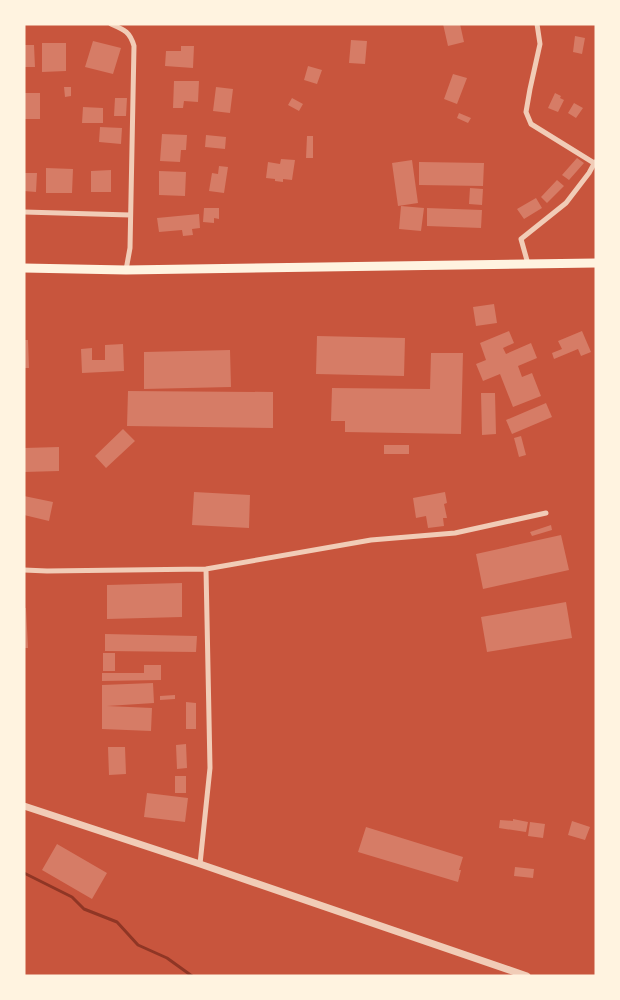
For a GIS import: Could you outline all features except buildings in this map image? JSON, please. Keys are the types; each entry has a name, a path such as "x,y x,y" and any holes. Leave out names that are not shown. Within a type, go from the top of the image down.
{"highway":[{"path":"24,268 126,270 596,262"}],"street":[{"path":"111,24 124,30 131,37 134,46 130,248 126,270"},
{"path":"528,264 522,239 566,203 589,173 595,161 531,124 526,112 540,44 537,24"},
{"path":"24,212 130,214"},
{"path":"24,570 206,569 371,540 455,533 546,513"},
{"path":"200,864 210,768 206,569"},
{"path":"24,806 527,976"}],"waterway":[{"path":"24,873 72,897 84,909 117,922 138,945 167,958 192,976"}]}
